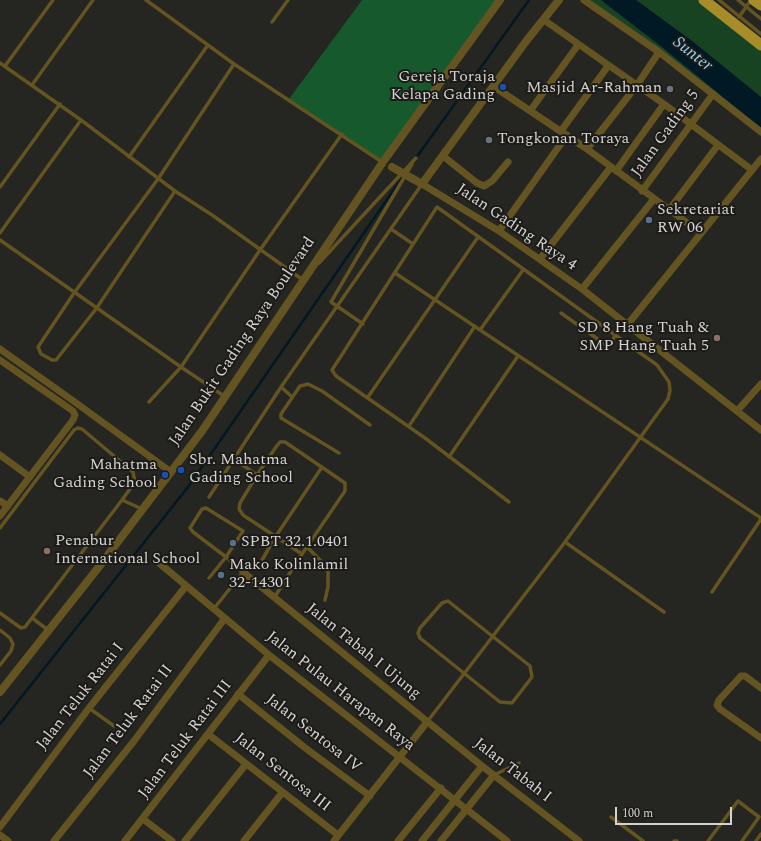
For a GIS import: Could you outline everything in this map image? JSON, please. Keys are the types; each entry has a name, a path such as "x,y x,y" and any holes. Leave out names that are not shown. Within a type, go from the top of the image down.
{"highway":[{"path":"704,0 737,20 761,45"},
{"path":"750,2 761,5"}],"street":[{"name":"Jalan Bukit Gading Raya Boulevard","path":"0,692 171,472 383,162 500,0"},
{"path":"422,184 493,86 560,0"},
{"path":"584,0 659,52 690,78 761,132"},
{"path":"544,20 664,104 752,170"},
{"path":"530,111 578,45"},
{"path":"587,149 637,85 659,52"},
{"path":"499,231 608,66"},
{"path":"493,86 587,149 701,233"},
{"name":"Jalan Gading 5","path":"642,190 713,94"},
{"path":"540,259 614,169 664,104"},
{"path":"669,210 718,145"},
{"path":"443,156 477,184 484,186 492,181 508,162"},
{"path":"628,324 761,159"},
{"name":"Jalan Gading Raya 4","path":"383,162 499,231 540,259 628,324 761,430"},
{"path":"582,289 654,199"},
{"path":"0,350 171,472"},
{"path":"0,360 74,413 73,420 0,516"},
{"path":"737,411 761,384"},
{"path":"0,455 30,477"},
{"path":"0,501 8,506"},
{"name":"Jalan Pulau Harapan Raya","path":"159,563 269,655 365,731 401,756 507,841"},
{"name":"Jalan Tabah I Ujung","path":"243,572 427,722"},
{"name":"Jalan Teluk Ratai I","path":"0,827 89,708 186,586"},
{"name":"Jalan Teluk Ratai II","path":"54,841 134,741 224,618"},
{"name":"Jalan Teluk Ratai III","path":"125,841 269,655"},
{"path":"761,688 745,676 741,676 719,700 717,705 720,709 761,738"},
{"name":"Jalan Sentosa IV","path":"238,694 304,747 370,796"},
{"path":"336,838 427,722"},
{"name":"Jalan Tabah I","path":"427,722 579,841"},
{"name":"Jalan Sentosa III","path":"208,734 336,838"},
{"path":"185,841 246,764"},
{"path":"422,841 482,766"},
{"path":"441,841 494,775"},
{"path":"398,841 441,788"},
{"path":"244,841 282,793"},
{"path":"143,819 172,841"},
{"path":"0,836 8,841"}],"lane":[{"path":"4,66 53,0"},
{"path":"32,85 93,0"},
{"path":"146,0 234,64 383,162"},
{"path":"272,22 288,0"},
{"path":"719,0 737,20 761,34"},
{"path":"738,0 750,2 761,19"},
{"path":"737,20 750,2"},
{"path":"129,157 208,45"},
{"path":"0,63 60,104 158,179 302,281 416,158 330,302 338,306 362,324"},
{"path":"175,191 96,309 56,360 52,360 41,354 38,347 74,293 158,179 234,64"},
{"path":"0,187 60,104"},
{"path":"0,233 81,120"},
{"path":"149,402 181,367 260,250 342,134"},
{"path":"209,497 281,387 422,184"},
{"path":"427,722 565,542 668,399 670,390 669,382 657,365 437,207 332,370 336,376 409,426 508,502"},
{"path":"391,229 413,244"},
{"path":"368,397 478,237"},
{"path":"0,240 96,309 224,396"},
{"path":"480,330 523,270"},
{"path":"395,273 761,518 712,592"},
{"path":"561,314 606,345 611,344 615,335"},
{"path":"409,426 475,326"},
{"path":"449,456 518,356"},
{"path":"339,453 282,418 281,414 300,386 308,384 370,425"},
{"path":"281,387 292,396"},
{"path":"0,528 74,430 78,428 82,429 133,472 135,482 25,627 20,628 0,613"},
{"path":"274,598 346,487 345,483 294,447 285,442 280,442 257,475 240,503 239,509 243,515 302,554"},
{"path":"234,459 257,475"},
{"path":"262,560 276,536 322,468"},
{"path":"122,500 142,509"},
{"name":"Jalan Tabah I Ujung","path":"226,557 242,531 210,509 202,509 190,528 243,572"},
{"path":"565,542 664,612"},
{"path":"308,547 324,564 328,571 328,587 324,600"},
{"path":"209,578 226,557"},
{"path":"216,606 243,572"},
{"path":"448,601 493,636 530,666 532,676 512,703 500,702 420,638 418,633 420,628 442,603 448,601"},
{"path":"32,618 48,630"},
{"path":"0,630 10,638 13,644 11,651 0,665"},
{"path":"89,708 114,726"},
{"path":"494,775 519,763"},
{"path":"708,841 738,801 759,817 742,841"},
{"path":"611,817 643,841"},
{"path":"756,841 761,834"}],"green space":[{"path":"362,0 499,0 383,162 289,99"},
{"path":"584,0 601,0 662,47 761,128"},
{"path":"636,0 701,0 761,48 761,97 692,41"}],"water":[{"name":"Sunter","path":"601,0 636,0 692,41 761,97 761,128 662,47"}],"waterway":[{"path":"416,158 529,0"},
{"path":"0,724 188,487 404,175"}],"place":[{"name":"Gereja Toraja Kelapa Gading","path":"503,87"},
{"name":"Masjid Ar-Rahman","path":"670,89"},
{"name":"Tongkonan Toraya","path":"489,140"},
{"name":"Sekretariat RW 06","path":"649,220"},
{"name":"SD 8 Hang Tuah & SMP Hang Tuah 5","path":"717,338"},
{"name":"Sbr. Mahatma Gading School","path":"181,470"},
{"name":"Mahatma Gading School","path":"165,475"},
{"name":"SPBT 32.1.0401","path":"233,543"},
{"name":"Penabur International School","path":"47,551"},
{"name":"Mako Kolinlamil 32-14301","path":"221,575"}]}
